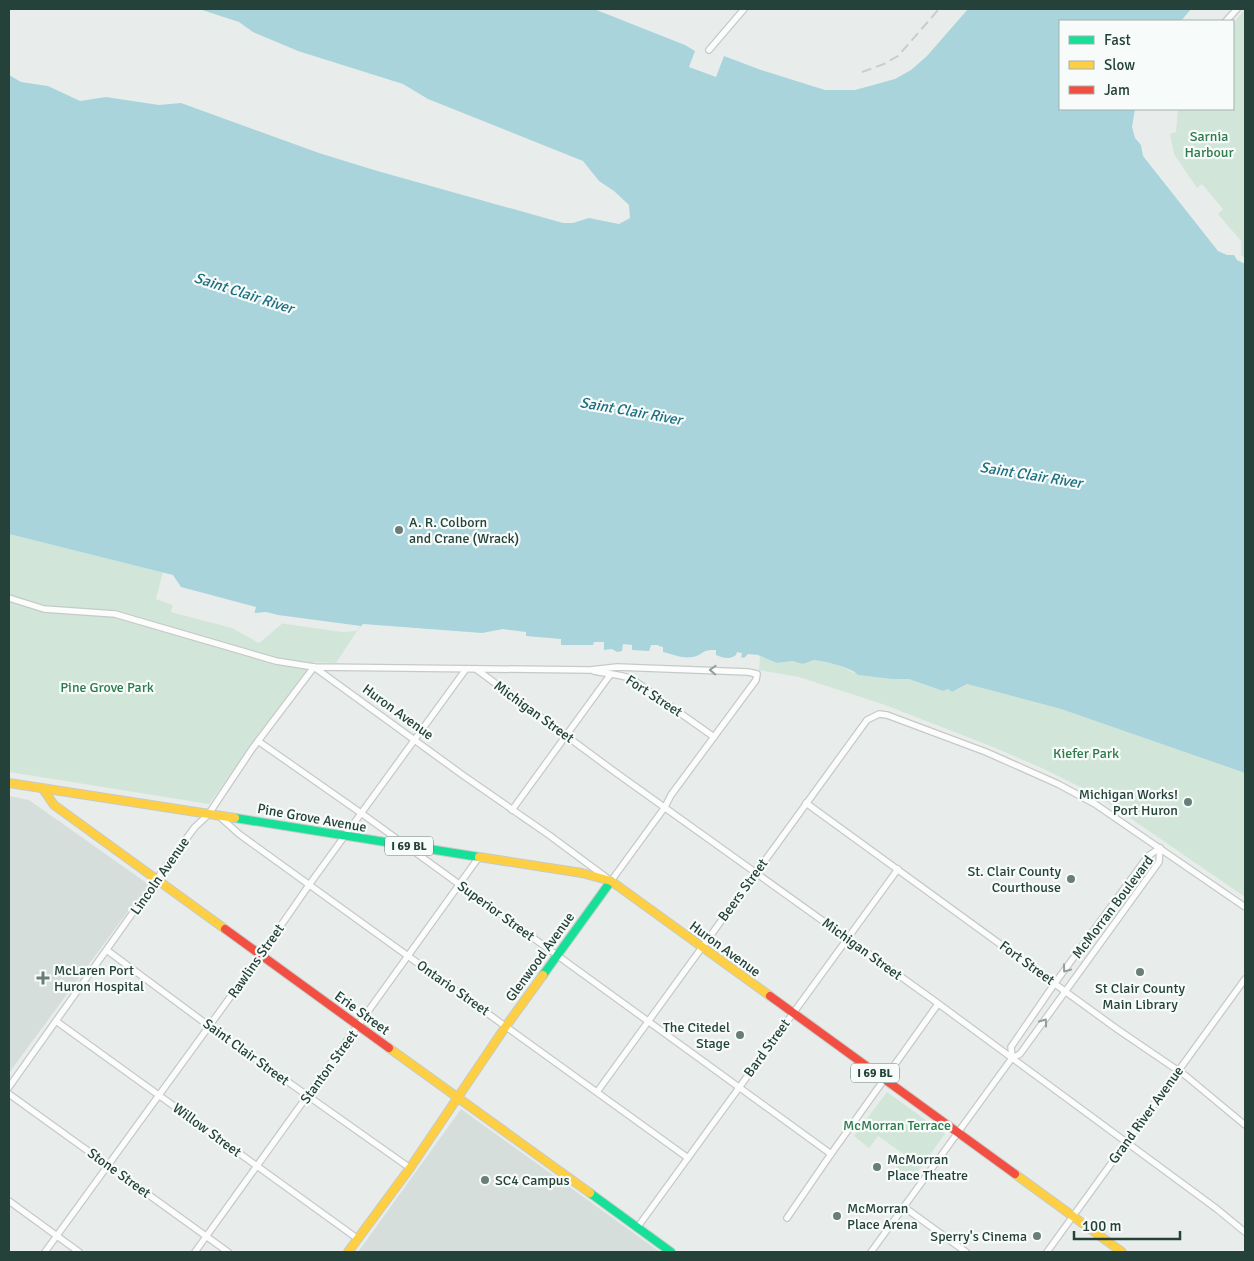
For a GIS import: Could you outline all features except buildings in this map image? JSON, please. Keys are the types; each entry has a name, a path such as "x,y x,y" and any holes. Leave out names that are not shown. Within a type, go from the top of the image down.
{"main road":[{"name":"Pine Grove Avenue","path":"9,783 479,857 582,874 610,881"},
{"name":"Erie Street","path":"43,789 54,805 671,1252"},
{"name":"Huron Avenue","path":"610,881 1122,1252"},
{"name":"Glenwood Avenue","path":"348,1252 410,1168 506,1026 610,881"}],"street":[{"path":"710,50 744,9"},
{"path":"1227,20 1237,9"},
{"path":"9,598 44,608 115,614 276,661 314,667 590,670"},
{"name":"Huron Avenue","path":"314,667 563,845 610,881"},
{"name":"Lincoln Avenue","path":"9,1088 108,951 156,880 195,827 208,815 258,741 314,667"},
{"name":"Glenwood Avenue","path":"590,670 617,667 748,672 756,674 756,680 610,881"},
{"name":"Rawlins Street","path":"45,1252 466,669"},
{"name":"Michigan Street","path":"476,670 1012,1058 1245,1232"},
{"name":"Fort Street","path":"590,670 610,675 622,675 632,679 714,737"},
{"path":"512,810 610,675"},
{"name":"Beers Street","path":"597,1092 867,720 874,716 879,714 887,715 1035,773 1095,804 1160,848"},
{"name":"Superior Street","path":"258,741 459,884 831,1154"},
{"name":"Fort Street","path":"806,803 1177,1072 1186,1076 1245,1124"},
{"name":"Ontario Street","path":"219,816 239,834 688,1158"},
{"path":"1160,848 1245,907"},
{"name":"McMorran Boulevard","path":"1012,1058 1011,1047 1055,983 1148,856 1160,848"},
{"name":"McMorran Boulevard","path":"871,1252 1012,1058 1020,1054 1066,992 1159,862 1160,848"},
{"name":"Stanton Street","path":"195,1252 479,857"},
{"name":"Bard Street","path":"636,1228 898,869"},
{"name":"Saint Clair Street","path":"108,951 209,1026 410,1168"},
{"name":"Grand River Avenue","path":"1047,1252 1245,979"},
{"path":"787,1218 938,1004"},
{"name":"Willow Street","path":"56,1021 358,1239"},
{"name":"Stone Street","path":"9,1094 228,1252"},
{"path":"9,1201 79,1252"},
{"path":"904,1207 966,1252"}],"shaded area":[{"name":"McLaren Port Huron Hospital","path":"9,796 29,800 148,884 9,1073"},
{"name":"SC4 Campus","path":"461,1109 660,1252 358,1252"}],"green space":[{"name":"Sarnia Harbour","path":"1245,9 1245,258 1241,255 1241,241 1218,214 1223,209 1202,184 1197,188 1174,154 1170,134 1176,132 1178,110 1234,110 1234,23"},
{"name":"Pine Grove Park","path":"9,534 163,572 156,599 173,605 171,612 232,628 259,643 284,622 357,631 336,663 313,662 209,804 9,772"},
{"name":"Kiefer Park","path":"760,656 777,663 792,661 803,664 814,660 826,662 841,666 858,675 909,679 943,691 948,689 953,692 967,684 1061,709 1245,773 1245,897 1098,796 1044,769 885,705 799,677 759,670"},
{"name":"McMorran Terrace","path":"887,1092 945,1134 912,1179 896,1167 905,1155 878,1136 869,1148 854,1136"}],"water":[{"name":"Saint Clair River","path":"199,9 594,9 685,45 695,51 689,67 716,77 724,56 825,90 855,90 895,79 911,70 927,56 968,9 1191,9 1182,20 1059,20 1059,110 1135,110 1132,127 1135,138 1141,145 1143,156 1218,251 1227,255 1234,255 1237,260 1245,264 1245,773 1061,709 967,684 952,692 948,689 943,691 909,679 858,675 841,666 814,660 803,664 792,661 777,663 758,655 748,654 744,658 741,657 742,653 737,652 733,657 726,658 716,655 716,650 708,650 696,656 685,657 663,652 663,647 658,645 651,645 649,651 632,650 632,645 623,644 622,651 617,652 612,649 604,650 604,642 594,642 593,645 561,645 561,639 526,636 526,632 503,629 482,633 363,624 357,631 342,630 254,615 256,607 181,587 173,575 9,534 9,75 21,82 48,86 80,101 106,97 159,105 181,103 319,153 563,223 573,223 589,218 619,224 630,218 629,205 614,191 599,181 583,161 428,99 403,84 298,51 253,32 239,22"}],"pier":[{"path":"266,612 361,626 357,631 342,632 279,623 254,615 254,613"}],"railway":[{"path":"862,72 884,64 898,56 939,9"}],"traffic: fast":[{"path":"235,818 479,857"},
{"path":"543,975 611,881"},
{"path":"590,1193 671,1252"}],"traffic: slow":[{"path":"9,783 235,818"},
{"path":"43,789 54,805 225,929"},
{"path":"479,857 582,873 611,881 770,996"},
{"path":"348,1252 410,1168 506,1026 543,975"},
{"path":"389,1048 590,1193"},
{"path":"1015,1174 1122,1252"}],"traffic: jam":[{"path":"225,929 389,1048"},
{"path":"770,996 1015,1174"}],"place":[{"name":"A. R. Colborn and Crane (Wrack)","path":"399,530"},
{"name":"Michigan Works! Port Huron","path":"1188,802"},
{"name":"St. Clair County Courthouse","path":"1071,879"},
{"name":"St Clair County Main Library","path":"1140,972"},
{"name":"McLaren Port Huron Hospital","path":"43,978"},
{"name":"The Citedel Stage","path":"740,1035"},
{"name":"McMorran Place Theatre","path":"877,1167"},
{"name":"SC4 Campus","path":"485,1180"},
{"name":"McMorran Place Arena","path":"837,1216"},
{"name":"Sperry's Cinema","path":"1037,1236"}]}
